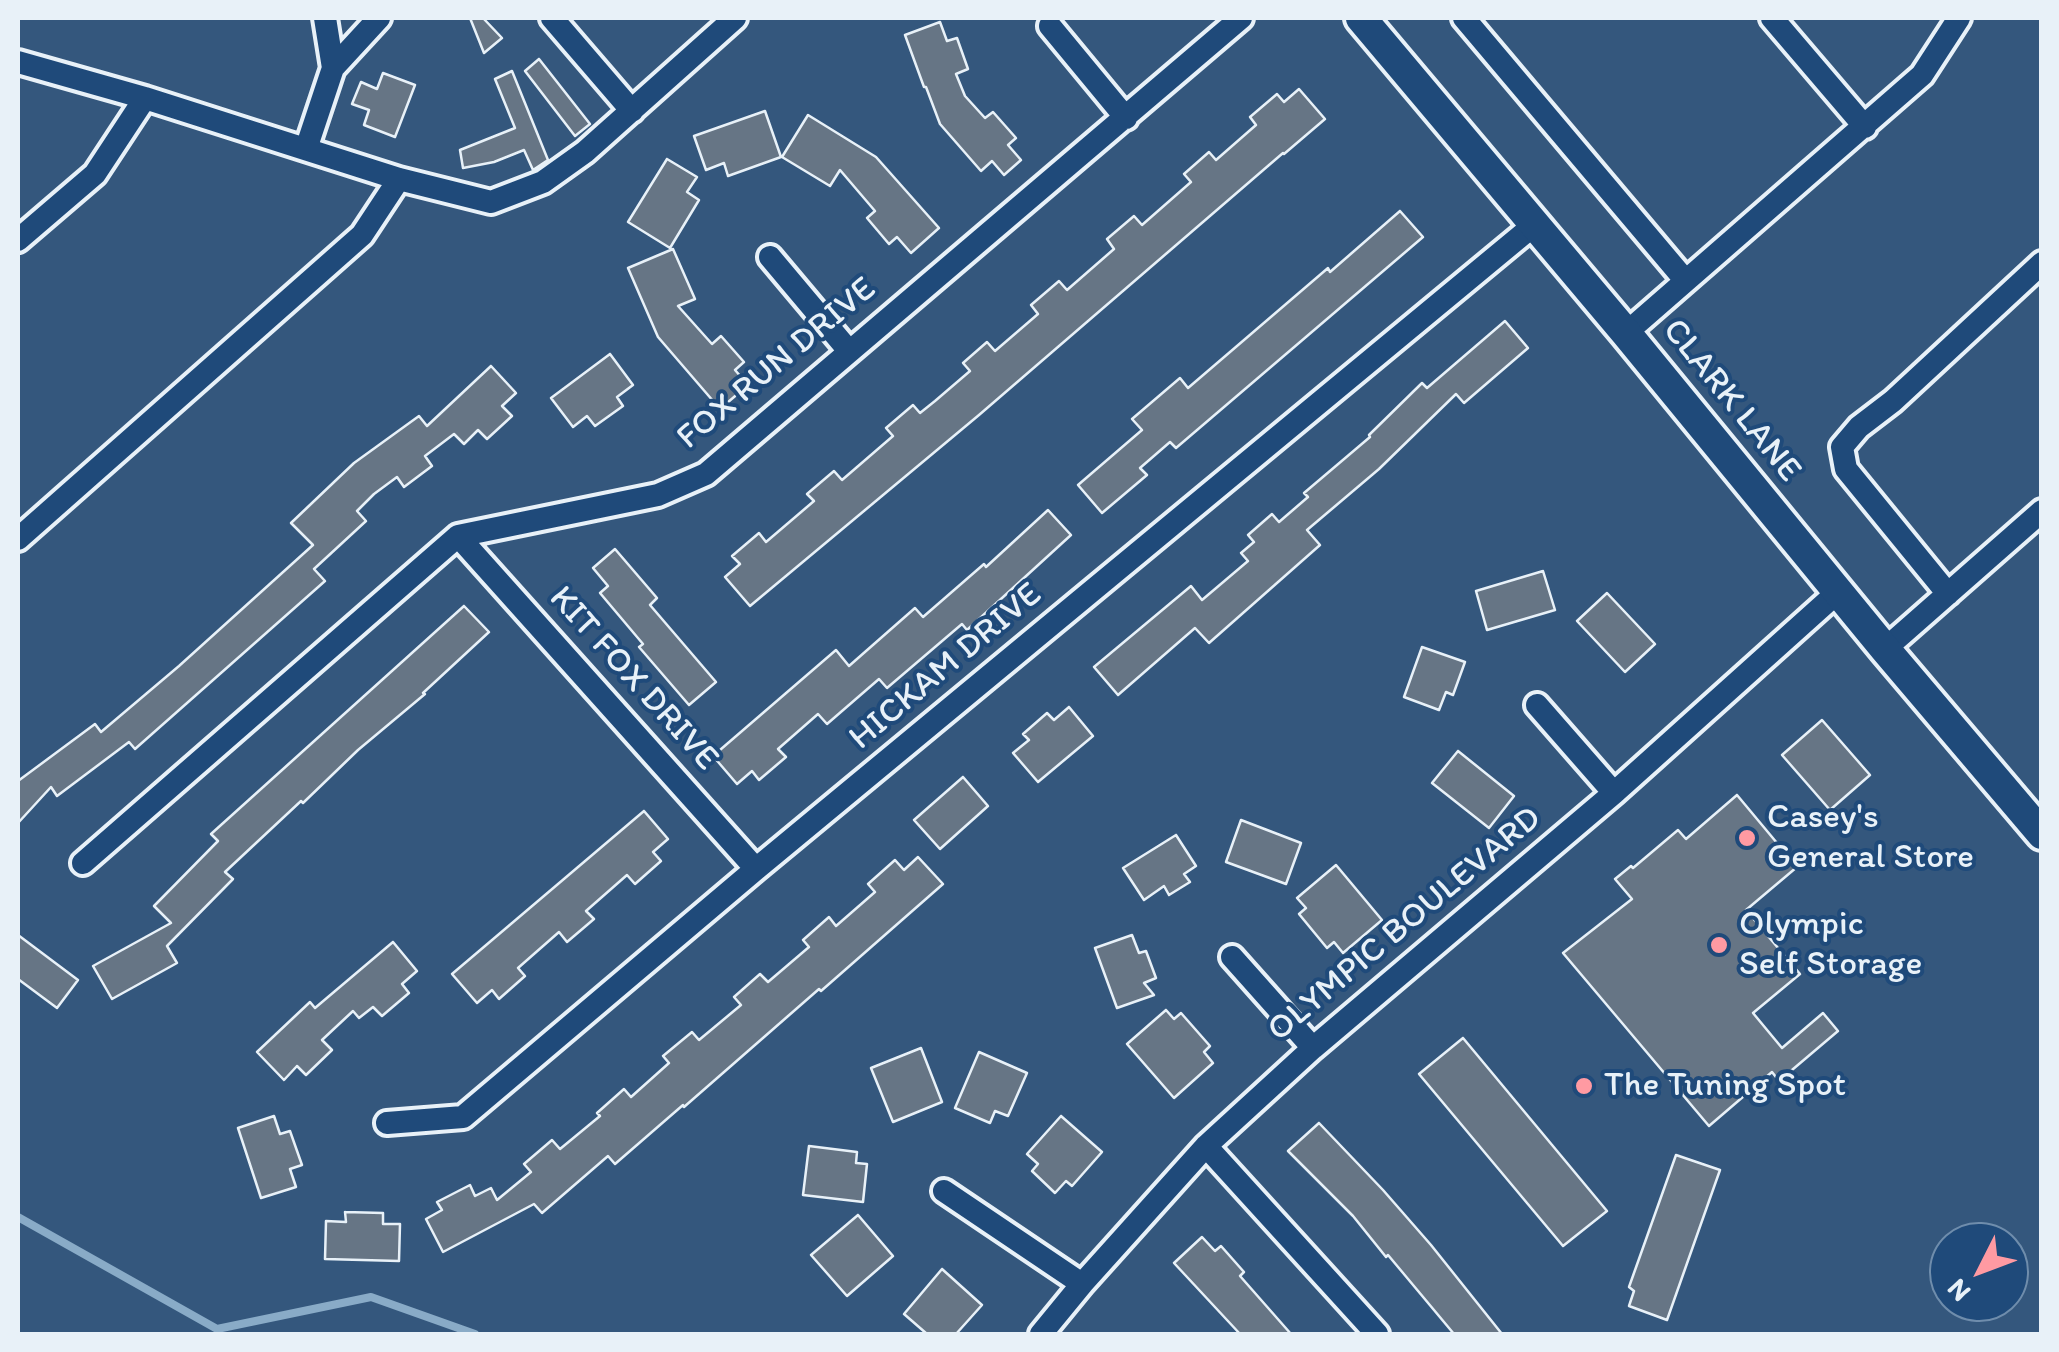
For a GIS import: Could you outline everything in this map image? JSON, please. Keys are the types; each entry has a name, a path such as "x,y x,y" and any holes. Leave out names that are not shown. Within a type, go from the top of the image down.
{"main road":[{"name":"CLARK LANE","path":"1360,18 2042,834"}],"street":[{"path":"325,18 333,68"},
{"path":"306,149 333,68 379,18"},
{"path":"552,18 632,110"},
{"path":"18,62 400,179 491,202 544,182 585,152 736,18"},
{"name":"FOX RUN DRIVE","path":"83,863 458,536 658,495 706,474 1241,18"},
{"path":"1464,18 1686,280"},
{"path":"1772,18 1865,126"},
{"path":"1626,332 1922,76 1959,18"},
{"path":"1050,26 1126,118"},
{"path":"18,240 95,174 145,98"},
{"path":"18,539 362,234 400,179"},
{"name":"HICKAM DRIVE","path":"388,1123 463,1116 1534,225"},
{"path":"770,257 849,351"},
{"path":"1948,594 1846,468 1842,448 1859,427 2042,264"},
{"path":"1885,649 2042,511"},
{"name":"KIT FOX DRIVE","path":"458,536 756,870"},
{"name":"OLYMPIC BOULEVARD","path":"1040,1334 1206,1146 1313,1048 1614,793 1838,591"},
{"path":"1537,706 1614,793"},
{"path":"1232,957 1313,1048"},
{"path":"1206,1146 1377,1334"},
{"path":"944,1191 1082,1284"}],"building":[{"path":"470,18 483,18 502,38 484,53"},
{"path":"940,22 947,41 957,38 968,69 956,74 965,96 985,118 993,112 1016,138 1008,145 1021,160 1004,175 992,161 981,171 940,124 924,87 905,35"},
{"path":"539,59 590,124 575,136 525,71"},
{"path":"512,71 548,160 533,170 524,150 494,162 463,168 460,150 515,128 495,79"},
{"path":"383,73 415,85 395,137 364,125 369,110 352,104 361,82 377,89"},
{"path":"1299,89 1325,119 750,606 725,577 740,564 732,556 759,533 766,542 814,501 807,494 834,471 842,480 893,436 886,428 913,405 920,413 935,401 970,371 963,363 987,342 995,351 1038,314 1031,305 1059,281 1067,290 1114,249 1107,239 1134,216 1142,225 1191,182 1184,174 1209,152 1216,160 1256,125 1250,117 1277,94 1284,102"},
{"path":"765,111 781,157 728,176 724,163 706,170 694,136"},
{"path":"808,115 876,157 939,228 911,253 897,237 889,244 867,218 875,211 840,170 830,186 782,157"},
{"path":"667,159 697,177 687,192 699,200 670,248 628,222"},
{"path":"1400,211 1423,237 1176,448 1170,442 1140,468 1147,475 1102,513 1078,485 1142,430 1132,419 1180,378 1188,388"},
{"path":"673,249 695,299 678,306 712,344 721,336 744,362 735,370 748,385 720,409 658,337 628,268"},
{"path":"1505,321 1528,348 1464,403 1456,394 1379,469 1307,530 1320,545 1209,643 1195,628 1118,695 1094,667 1191,586 1202,600 1248,561 1241,553 1254,542 1248,535 1272,514 1279,522 1308,497 1304,493 1370,437 1422,383 1427,388"},
{"path":"610,354 633,385 617,397 623,406 595,426 587,416 573,427 551,398"},
{"path":"491,366 516,393 502,406 512,416 487,439 478,430 464,444 454,434 425,456 432,466 404,487 397,477 374,494 357,511 366,521 314,569 325,581 135,749 129,742 57,796 51,787 18,823 18,781 95,724 101,732 179,666 313,545 291,523 354,463 419,416 427,426"},
{"path":"1048,510 1071,535 967,630 962,624 887,688 879,679 827,724 818,714 778,749 786,757 759,780 752,771 737,784 713,756 836,650 849,666 915,608 923,617"},
{"path":"615,549 657,598 650,605 716,682 689,705 639,647 643,644 600,593 608,586 593,568"},
{"path":"1543,571 1555,610 1487,630 1476,591"},
{"path":"1607,593 1655,644 1625,672 1577,621"},
{"path":"464,606 489,632 225,872 233,879 167,946 177,963 112,999 93,966 171,923 154,906 218,841 211,834"},
{"path":"1422,647 1465,662 1453,695 1446,692 1439,710 1404,697"},
{"path":"1069,707 1093,736 1038,782 1013,753 1029,740 1023,734 1047,713 1054,720"},
{"path":"1822,720 1870,775 1830,810 1782,755"},
{"path":"1458,751 1514,796 1489,828 1432,783"},
{"path":"963,777 988,806 940,849 914,820"},
{"path":"1737,795 1797,867 1746,910 1800,974 1753,1013 1782,1048 1823,1013 1838,1031 1779,1081 1772,1072 1709,1126 1563,953 1632,899 1615,879 1678,830 1686,839"},
{"path":"644,811 668,839 653,852 661,861 635,884 627,875 586,911 594,919 567,942 559,932 518,968 525,976 499,999 492,990 477,1003 452,974"},
{"path":"1241,820 1301,843 1286,884 1226,862"},
{"path":"1176,835 1196,866 1184,874 1190,882 1169,895 1164,886 1144,900 1123,868"},
{"path":"918,857 943,884 684,1107 615,1164 608,1156 542,1213 534,1204 443,1252 426,1219 442,1210 437,1202 470,1185 475,1196 491,1188 497,1200 531,1172 524,1164 552,1140 560,1149 600,1116 597,1113 624,1089 631,1097 669,1063 663,1056 692,1032 699,1040 741,1005 734,997 760,974 768,982 809,947 803,940 829,917 836,926 875,892 868,884 895,860 904,870"},
{"path":"1336,865 1382,920 1343,953 1334,942 1327,948 1299,914 1306,908 1297,898"},
{"path":"18,935 78,980 57,1008 18,979"},
{"path":"1132,935 1139,953 1146,951 1156,978 1144,983 1154,995 1117,1008 1095,948"},
{"path":"393,942 417,971 402,984 409,993 382,1016 373,1007 359,1018 353,1011 322,1040 332,1050 306,1075 297,1066 284,1080 257,1052 310,1002 315,1008"},
{"path":"1166,1010 1174,1019 1181,1013 1210,1046 1204,1052 1213,1063 1174,1098 1127,1044"},
{"path":"1463,1038 1607,1211 1563,1246 1419,1074"},
{"path":"921,1048 942,1102 893,1122 871,1068"},
{"path":"979,1052 1027,1073 1008,1116 995,1111 990,1123 955,1108"},
{"path":"274,1116 280,1134 290,1131 302,1165 290,1169 296,1187 261,1198 238,1128"},
{"path":"1061,1116 1102,1152 1072,1186 1066,1181 1055,1193 1032,1171 1038,1164 1027,1154"},
{"path":"1319,1123 1431,1245 1502,1334 1454,1334 1353,1216 1288,1151"},
{"path":"809,1146 857,1152 856,1163 867,1164 863,1202 803,1195"},
{"path":"1676,1155 1720,1170 1667,1320 1629,1306 1634,1291 1629,1287"},
{"path":"345,1212 383,1213 383,1224 400,1224 399,1261 325,1259 326,1221 346,1222"},
{"path":"858,1215 893,1256 847,1296 811,1255"},
{"path":"1202,1237 1215,1251 1221,1246 1244,1272 1240,1276 1291,1334 1240,1334 1174,1263"},
{"path":"942,1269 982,1305 956,1334 927,1334 904,1314"}],"waterway":[{"path":"18,1217 217,1329 371,1297 475,1334"}],"place":[{"name":"Casey's General Store","path":"1747,838"},
{"name":"Olympic Self Storage","path":"1719,945"},
{"name":"The Tuning Spot","path":"1584,1086"}]}
